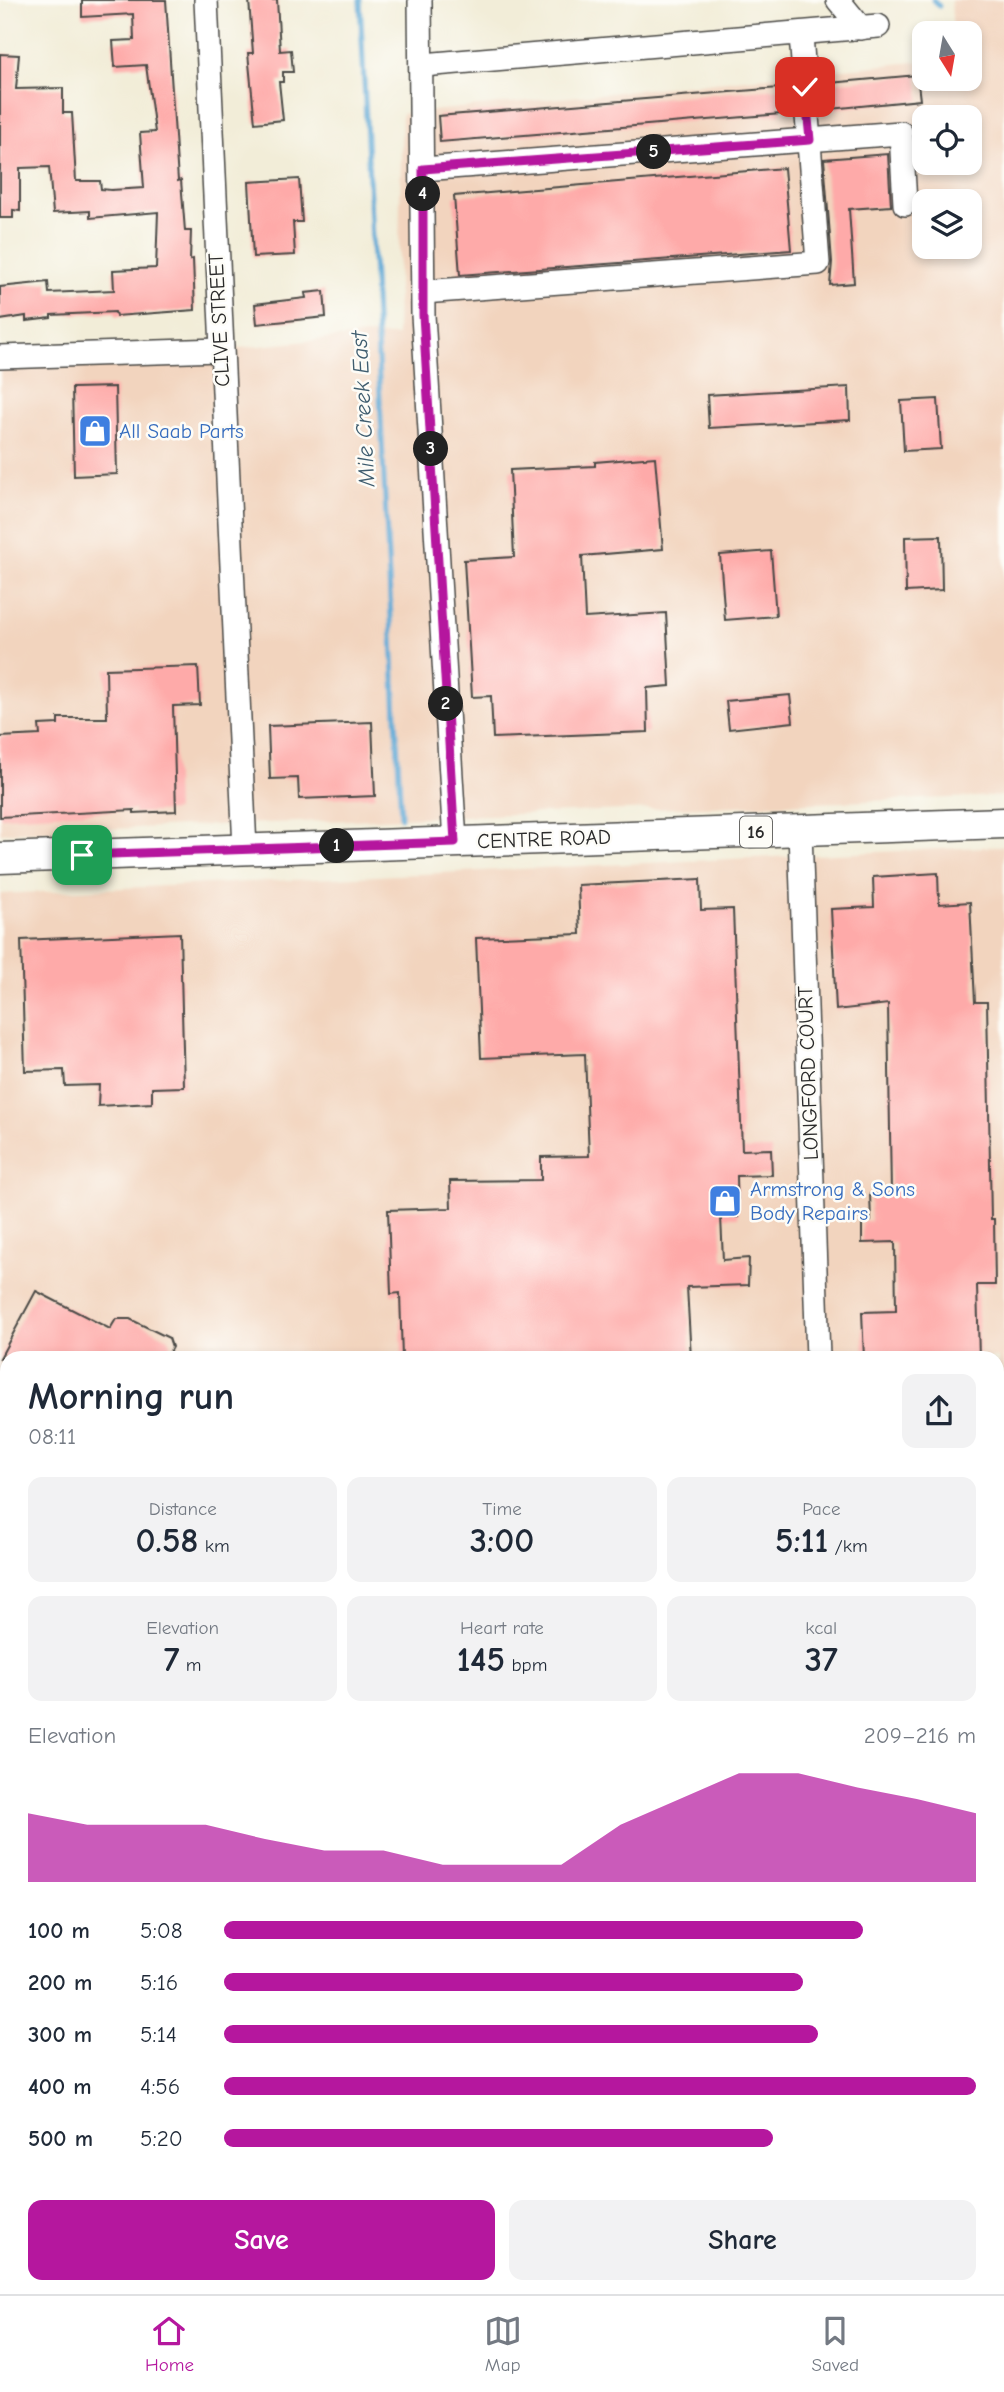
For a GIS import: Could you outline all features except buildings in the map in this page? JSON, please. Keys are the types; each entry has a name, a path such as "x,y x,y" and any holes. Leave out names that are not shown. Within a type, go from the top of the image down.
{"main road":[{"name":"CENTRE ROAD","path":"0,858 1004,823"}],"street":[{"name":"CLIVE STREET","path":"206,0 245,849"},
{"path":"420,0 423,65 423,292 455,842"},
{"path":"423,65 801,35 869,27 838,0"},
{"path":"423,292 818,263 801,35"},
{"path":"423,169 901,133 905,204"},
{"path":"0,357 220,350"},
{"name":"LONGFORD COURT","path":"800,831 818,1351"}],"shaded area":[{"path":"951,0 1004,0 1004,796 0,833 0,364 220,350 366,335 397,336 402,114 912,62 912,91 982,91 982,21 952,21"},
{"path":"1004,846 1004,1351 0,1351 0,894"}],"waterway":[{"name":"Mile Creek East","path":"360,0 401,817"},
{"path":"933,0 939,6"}],"place":[{"name":"All Saab Parts","path":"95,431"},
{"name":"Armstrong & Sons Body Repairs","path":"725,1201"}],"route":[{"path":"82,855 455,842 423,315 423,169 810,140 805,87"}]}
